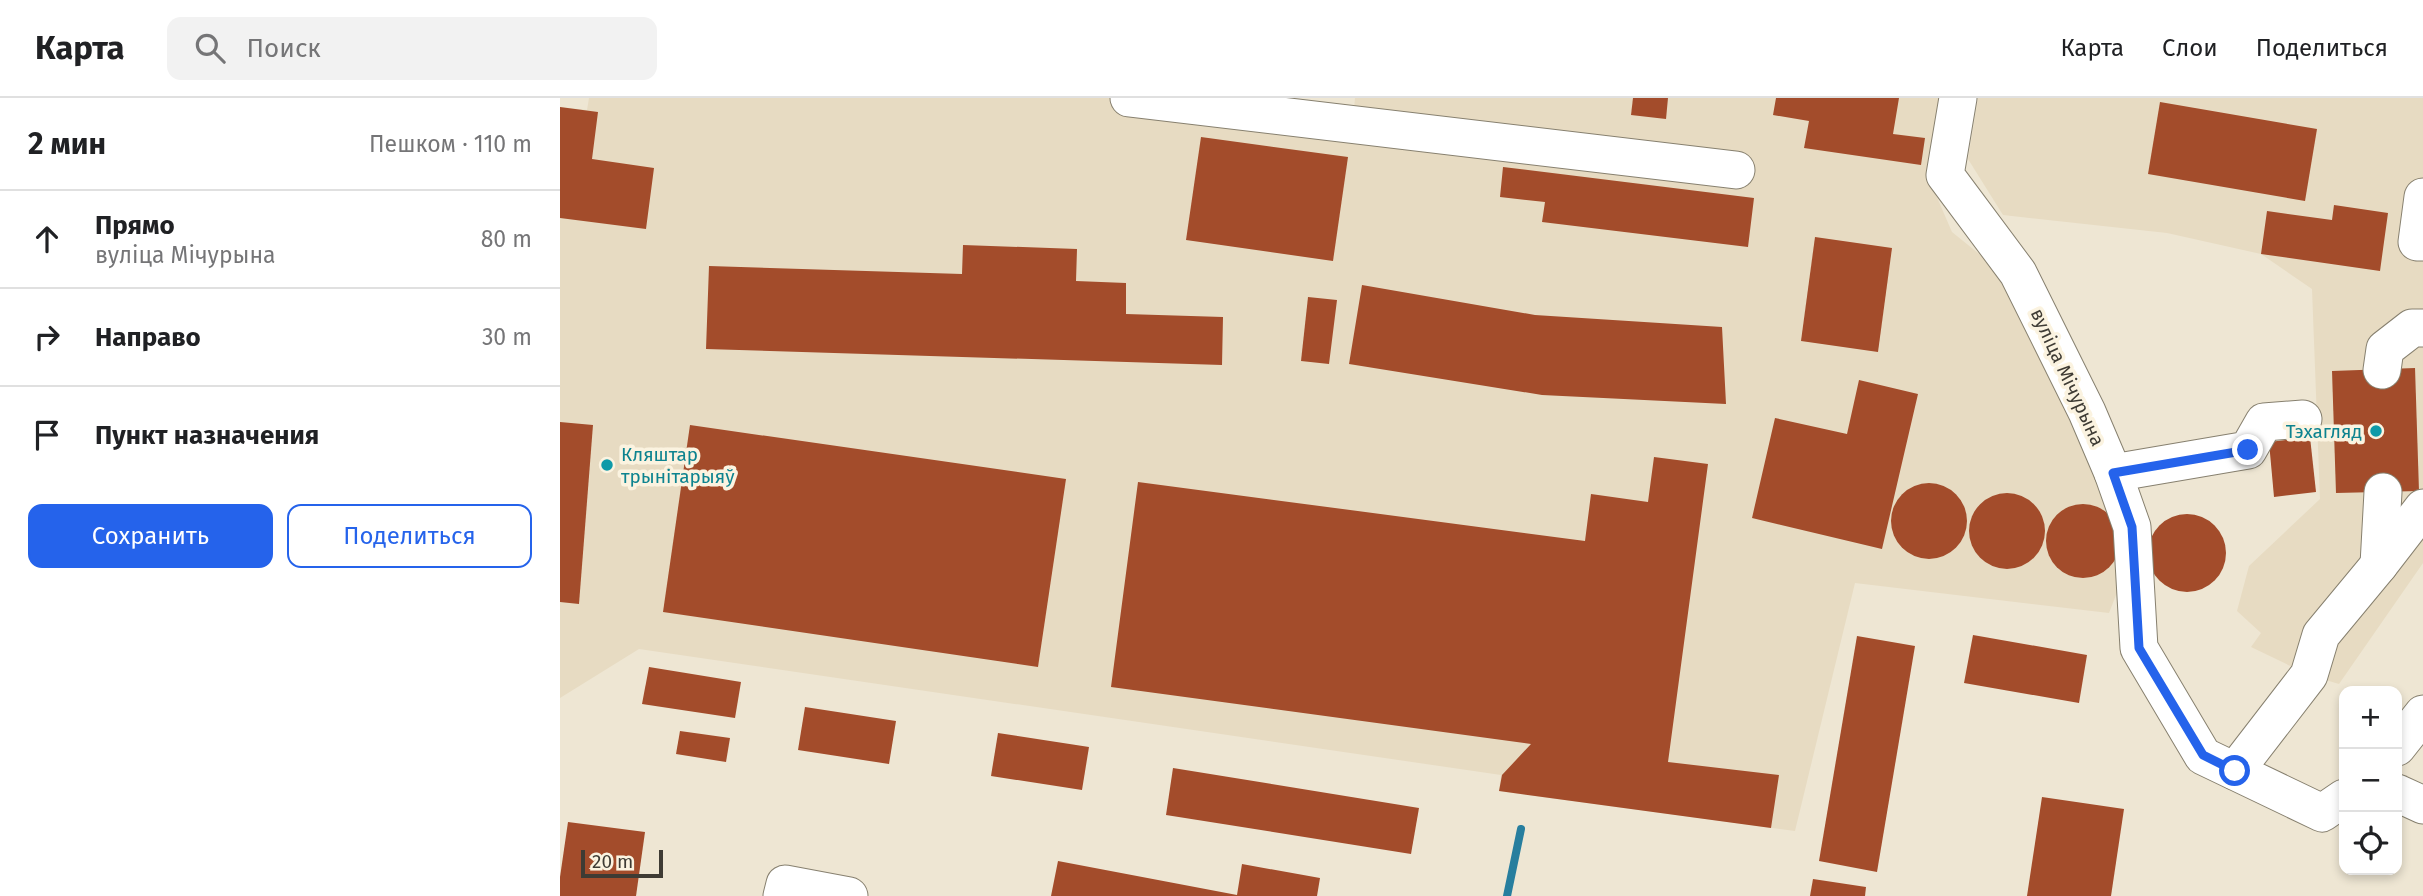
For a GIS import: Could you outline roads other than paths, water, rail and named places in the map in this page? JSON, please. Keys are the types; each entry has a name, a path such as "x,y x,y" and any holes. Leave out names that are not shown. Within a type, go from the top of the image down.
{"street":[{"path":"1129,98 1737,170"},
{"name":"вуліца Мічурына","path":"1958,98 1945,174 2018,273 2087,412 2113,473 2132,527 2139,648 2203,755 2322,813 2339,801"},
{"path":"2423,197 2417,242 2423,243"},
{"path":"2382,370 2385,349 2412,328 2423,328"},
{"path":"2113,473 2248,450 2264,422 2303,419"},
{"path":"2379,565 2383,492"},
{"path":"2235,771 2309,675 2321,635 2423,508"},
{"path":"2402,741 2423,714"},
{"path":"2402,795 2423,805"},
{"path":"782,896 785,884 849,896"}],"waterway":[{"path":"1507,896 1521,829"}],"place":[{"name":"Тэхагляд","path":"2376,431"},
{"name":"Кляштар трынітарыяў","path":"607,465"}]}
